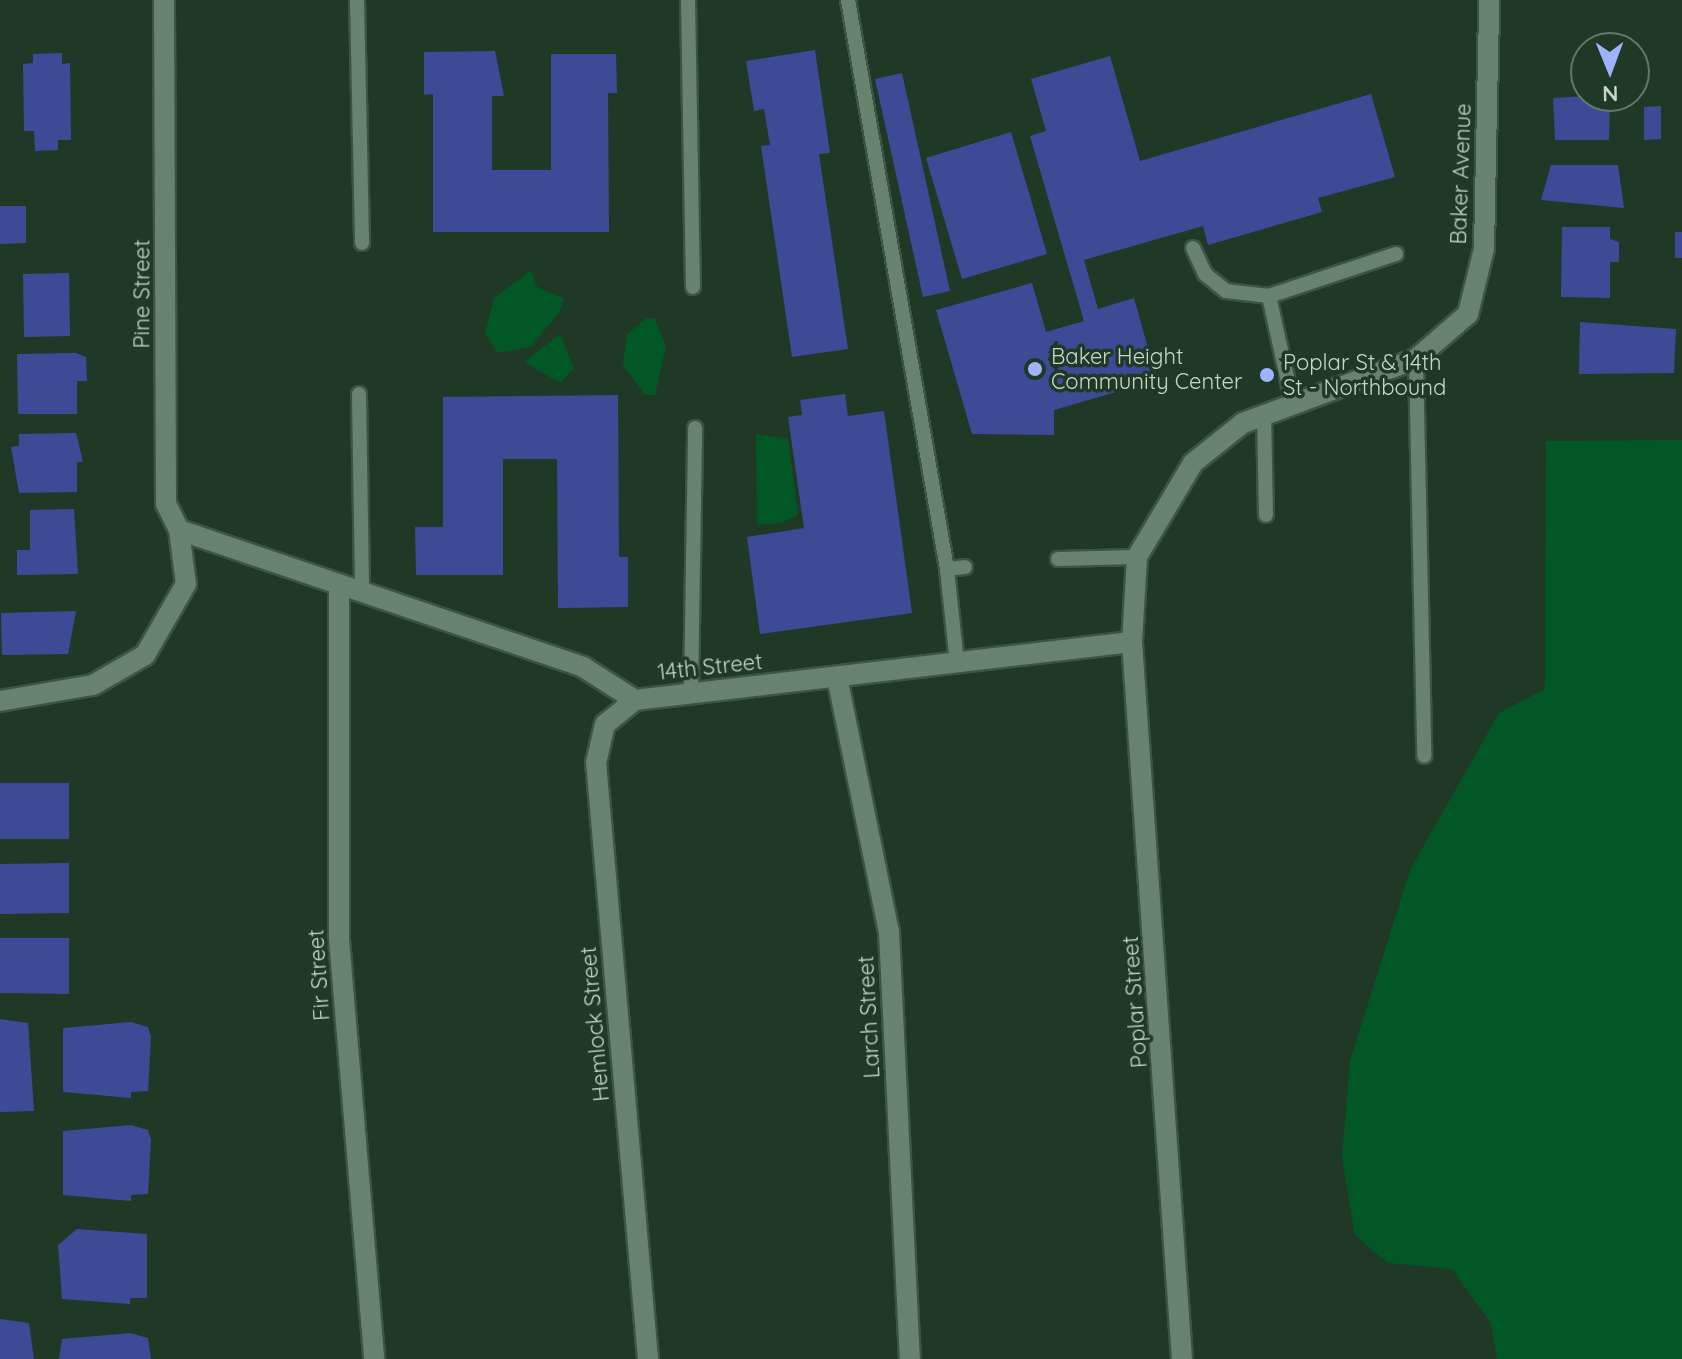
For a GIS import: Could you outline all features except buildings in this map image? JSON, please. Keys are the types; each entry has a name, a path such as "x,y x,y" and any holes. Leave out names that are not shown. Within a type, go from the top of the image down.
{"street":[{"name":"Pine Street","path":"0,701 93,685 145,655 186,584 179,530 166,504 164,0"},
{"name":"Baker Avenue","path":"1132,642 1137,557 1193,463 1264,412 1416,359 1468,314 1484,249 1489,0"},
{"name":"14th Street","path":"179,530 583,667 635,700 1132,642"},
{"name":"Fir Street","path":"339,586 339,939 374,1359"},
{"name":"Poplar Street","path":"1132,642 1182,1359"},
{"name":"Larch Street","path":"837,677 889,932 910,1359"},
{"name":"Hemlock Street","path":"635,700 605,724 596,762 648,1359"}],"lane":[{"path":"357,0 362,243"},
{"path":"688,0 693,287"},
{"path":"848,0 947,569 957,663"},
{"path":"1193,248 1205,274 1226,291 1269,296 1396,254"},
{"path":"1269,296 1292,400"},
{"path":"1416,359 1424,756"},
{"path":"359,394 362,593"},
{"path":"1264,412 1266,515"},
{"path":"691,693 695,428"},
{"path":"1058,559 1137,557"},
{"path":"947,569 965,567"}],"green space":[{"path":"531,270 537,287 564,298 560,311 531,347 498,353 485,333 494,298"},
{"path":"647,318 655,319 666,346 655,395 645,395 623,365 627,334"},
{"path":"560,334 574,368 560,383 524,362"},
{"path":"756,434 788,439 798,515 781,523 757,525"},
{"path":"1682,440 1682,1359 1497,1359 1491,1323 1452,1269 1388,1263 1355,1235 1342,1157 1350,1061 1410,870 1499,713 1545,689 1546,441"}],"place":[{"name":"Baker Height Community Center","path":"1035,369"},
{"name":"Poplar St & 14th St - Northbound","path":"1267,375"}]}
